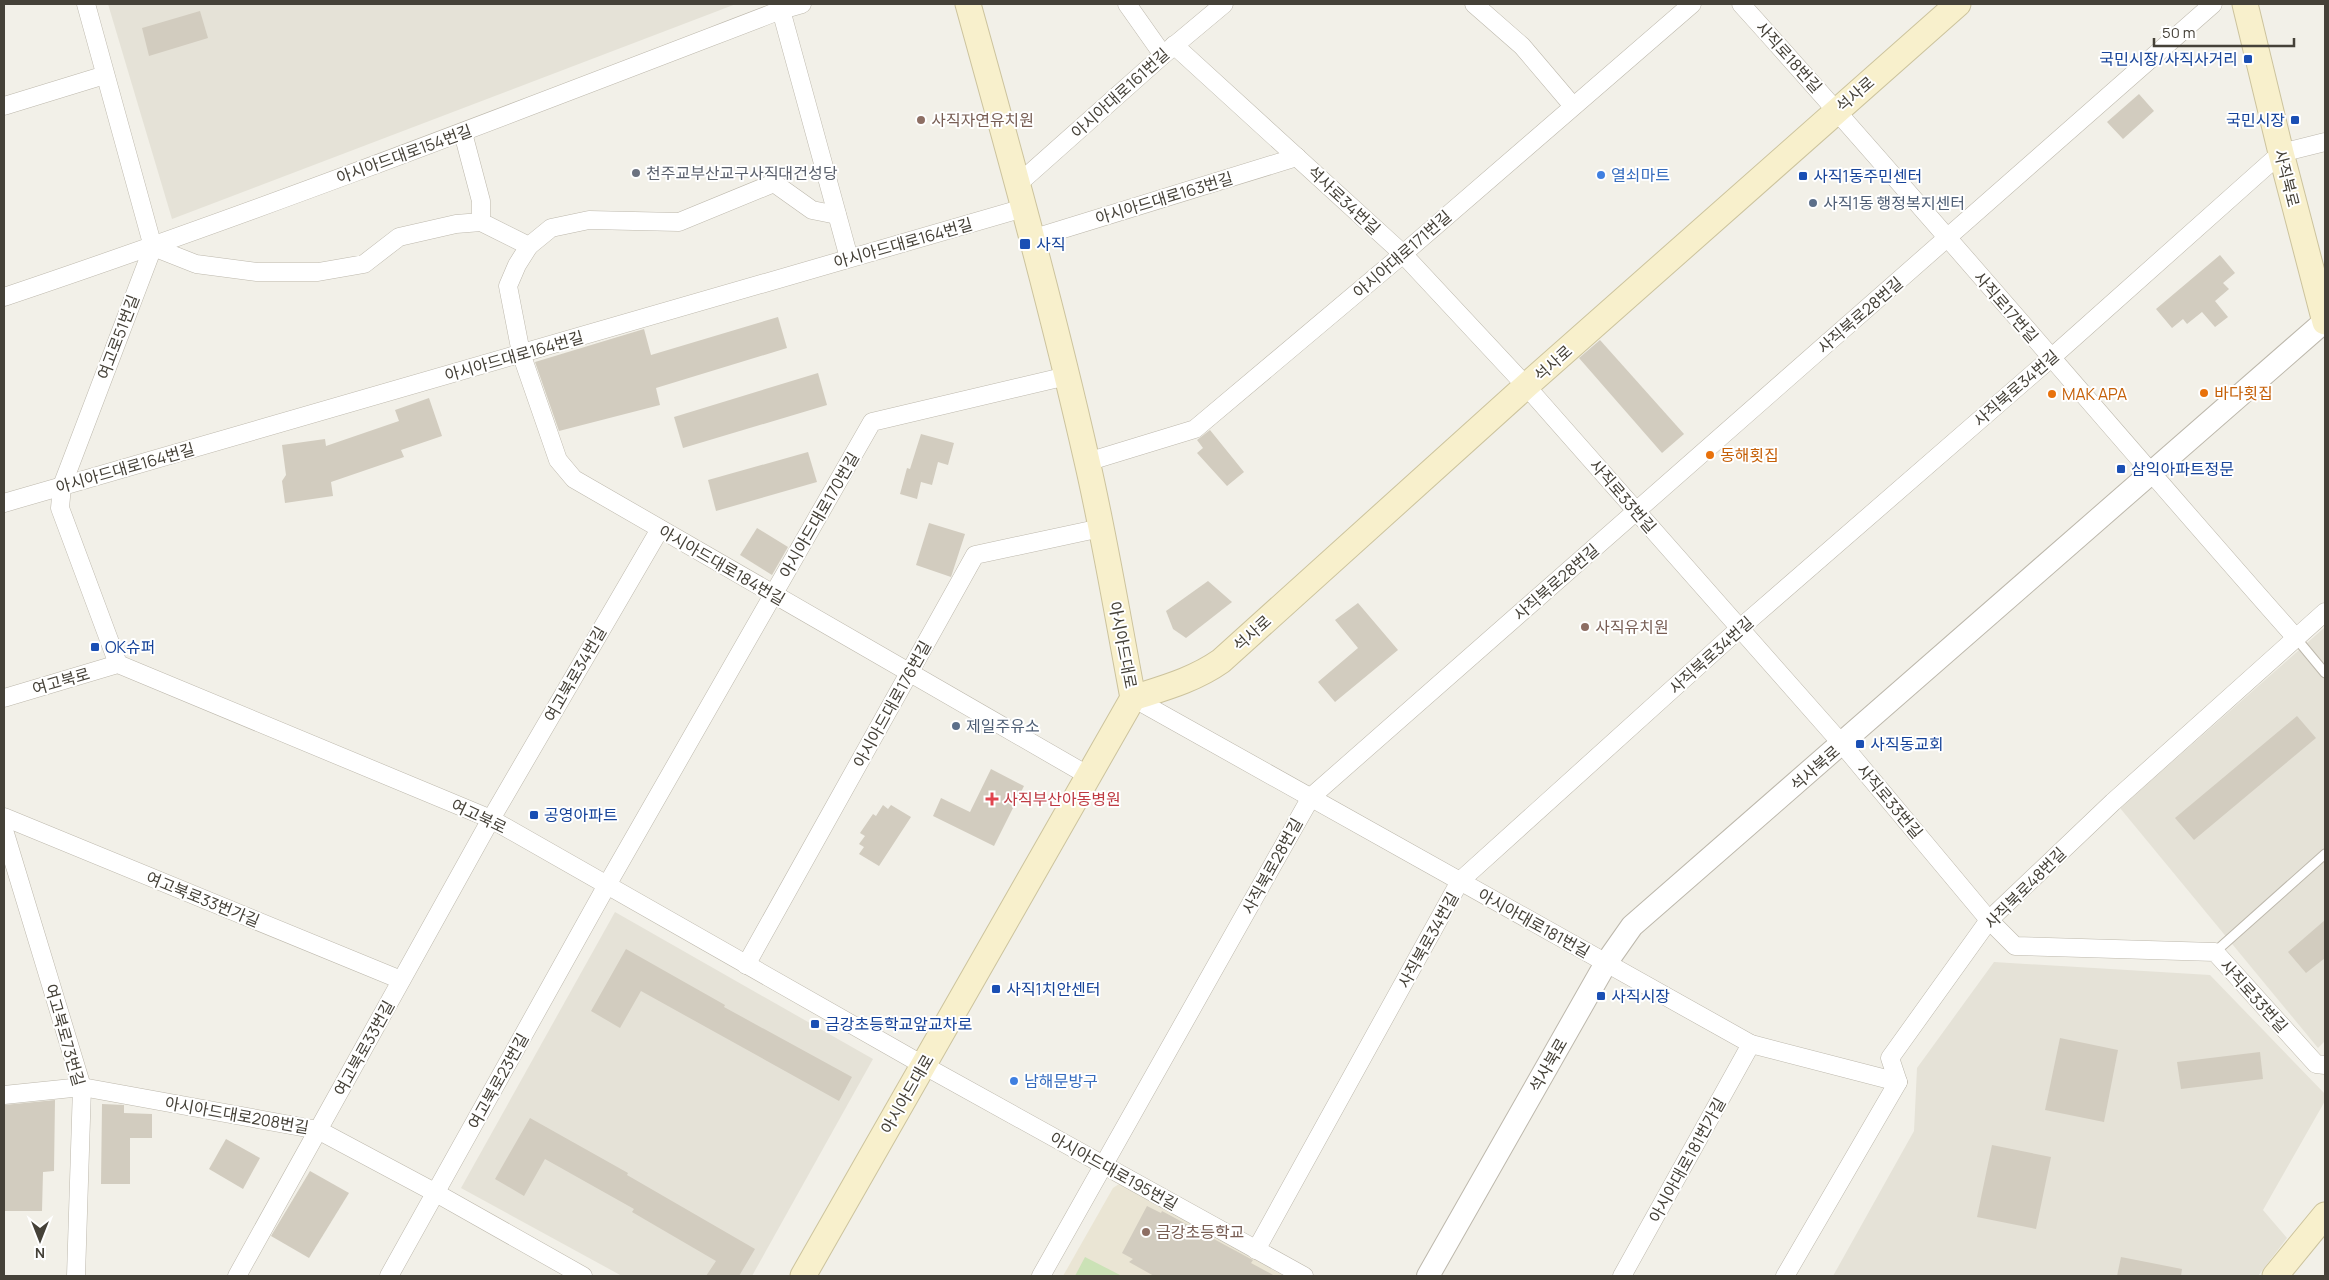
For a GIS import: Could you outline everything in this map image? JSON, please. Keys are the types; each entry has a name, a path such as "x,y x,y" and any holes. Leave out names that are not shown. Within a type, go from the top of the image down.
{"main road":[{"name":"아시아드대로","path":"803,1276 1134,698 1101,528 1067,376 1018,184 968,4"},
{"name":"석사로","path":"1134,698 1181,683 1207,671 1221,661 1526,386 1958,4"},
{"name":"사직북로","path":"2246,4 2281,153 2325,321"},
{"path":"2275,1276 2325,1215"}],"street":[{"path":"86,4 153,247 196,264 257,272 318,272 364,264 398,237 456,224 481,222 529,246"},
{"name":"아시아드대로154번길","path":"4,297 153,247 463,132 781,10 802,4"},
{"name":"석사로34번길","path":"1128,4 1169,50 1297,157 1403,254 1526,386"},
{"name":"아시아대로161번길","path":"1018,184 1169,50 1224,4"},
{"path":"1474,4 1522,46 1573,106"},
{"name":"아시아대로171번길","path":"1087,462 1195,429 1403,254 1692,4"},
{"name":"사직로18번길","path":"1741,4 1836,110"},
{"name":"사직북로28번길","path":"1041,1276 1311,797 2214,4"},
{"path":"781,10 849,258"},
{"path":"4,106 106,75"},
{"name":"사직로17번길","path":"1836,110 2150,474 2296,638"},
{"path":"463,132 481,201 481,222"},
{"path":"2281,153 2325,142"},
{"name":"사직북로34번길","path":"1256,1250 1460,881 1739,629 2050,358 2281,153"},
{"name":"아시아드대로163번길","path":"1031,239 1297,157"},
{"name":"아시아드대로184번길","path":"837,215 812,210 774,183 679,222 588,220 551,228 529,246 517,265 508,286 521,354 558,460 574,479 1088,776"},
{"name":"아시아드대로164번길","path":"4,503 1024,208"},
{"name":"여고로51번길","path":"118,664 60,508 62,486 153,247"},
{"name":"석사북로","path":"1428,1276 1606,963 1632,926 2325,321"},
{"name":"아시아드대로170번길","path":"607,885 872,422 1067,376"},
{"name":"사직로33번길","path":"1526,386 1842,744 1989,920 2015,946 2214,952 2322,1062"},
{"name":"아시아드대로176번길","path":"746,965 975,556 1101,528"},
{"name":"여고북로34번길","path":"491,819 660,529"},
{"name":"사직북로48번길","path":"1898,1082 1890,1058 1989,920 2113,802 2325,612"},
{"name":"여고북로","path":"4,698 118,664 491,819 923,1065"},
{"name":"아시아대로181번길","path":"1134,698 1751,1044 1898,1082"},
{"name":"여고북로33번가길","path":"4,818 401,980"},
{"name":"여고북로33번길","path":"237,1276 491,819"},
{"name":"여고북로73번길","path":"4,830 82,1087 76,1276"},
{"name":"여고북로23번길","path":"389,1276 607,885"},
{"name":"아시아대로181번가길","path":"1622,1276 1751,1044"},
{"name":"아시아드대로195번길","path":"923,1065 1304,1276"},
{"path":"1786,1276 1898,1082"},
{"name":"아시아드대로208번길","path":"4,1095 82,1087 318,1130 436,1193 583,1276"}],"lane":[{"path":"2296,638 2325,673"},
{"path":"2214,952 2325,854"}],"shaded area":[{"path":"108,4 736,4 172,219"},
{"path":"2325,627 2325,1041 2318,1048 2120,808"},
{"path":"615,912 873,1059 752,1276 622,1276 461,1188"},
{"path":"1994,962 2210,975 2325,1094 2325,1101 2263,1210 2287,1238 2258,1276 1833,1276 1914,1131 1917,1068"},
{"name":"금강초등학교","path":"1119,1184 1284,1276 1063,1276 1113,1188"}],"green space":[{"path":"1085,1257 1122,1276 1075,1276"}],"building":[{"path":"200,11 208,38 149,56 142,28"},
{"path":"2139,94 2154,111 2123,139 2107,122"},
{"path":"2220,255 2235,273 2223,283 2229,289 2215,301 2228,317 2215,327 2202,312 2187,324 2183,319 2172,328 2156,309"},
{"path":"778,317 787,348 656,388 660,405 559,431 535,362 644,329 651,355"},
{"path":"1600,340 1684,434 1662,453 1579,358"},
{"path":"818,373 827,405 683,448 674,417"},
{"path":"429,398 442,436 401,450 404,457 331,482 333,496 285,503 282,481 286,475 282,445 325,439 326,446 399,421 395,410"},
{"path":"1210,430 1244,472 1227,486 1197,453 1203,448 1197,440"},
{"path":"921,434 954,443 948,465 938,462 932,485 921,482 917,499 900,494 907,468 910,469"},
{"path":"808,452 817,482 716,511 708,480"},
{"path":"929,523 965,534 951,577 916,565"},
{"path":"757,528 788,547 772,575 740,555"},
{"path":"1208,581 1232,602 1186,638 1173,629 1166,611"},
{"path":"1358,603 1398,650 1335,702 1318,682 1358,648 1335,620"},
{"path":"2297,716 2316,738 2194,840 2175,818"},
{"path":"991,769 1024,786 994,846 933,816 941,798 970,812"},
{"path":"883,805 888,809 891,805 911,817 879,866 859,854 864,847 859,844 865,836 860,833 873,814 876,816"},
{"path":"2325,920 2325,958 2306,973 2288,952"},
{"path":"626,949 725,1005 724,1007 852,1077 839,1101 641,991 620,1028 591,1011"},
{"path":"2060,1038 2118,1050 2104,1122 2045,1110"},
{"path":"2260,1052 2263,1079 2181,1089 2177,1062"},
{"path":"55,1100 54,1171 43,1172 42,1211 4,1211 4,1105"},
{"path":"102,1104 124,1105 124,1113 152,1114 152,1138 130,1138 130,1184 101,1184"},
{"path":"530,1118 628,1173 627,1175 755,1249 739,1276 706,1276 716,1261 632,1212 634,1209 545,1159 524,1196 495,1179"},
{"path":"226,1139 260,1158 243,1189 209,1169"},
{"path":"1992,1145 2051,1157 2036,1229 1977,1217"},
{"path":"310,1171 349,1193 309,1258 271,1236"},
{"path":"1147,1206 1161,1213 1162,1211 1253,1260 1251,1263 1275,1276 1154,1276 1129,1262 1133,1259 1122,1253"},
{"path":"2121,1257 2182,1269 2181,1276 2117,1276"}],"place":[{"name":"국민시장/사직사거리","path":"2248,59"},
{"name":"사직자연유치원","path":"921,120"},
{"name":"국민시장","path":"2295,120"},
{"name":"천주교부산교구사직대건성당","path":"636,173"},
{"name":"열쇠마트","path":"1601,175"},
{"name":"사직1동주민센터","path":"1803,176"},
{"name":"사직1동 행정복지센터","path":"1813,203"},
{"name":"사직","path":"1025,244"},
{"name":"바다횟집","path":"2204,393"},
{"name":"MAK APA","path":"2052,394"},
{"name":"동해횟집","path":"1710,455"},
{"name":"삼익아파트정문","path":"2121,469"},
{"name":"사직유치원","path":"1585,627"},
{"name":"OK슈퍼","path":"95,647"},
{"name":"제일주유소","path":"956,726"},
{"name":"사직동교회","path":"1860,744"},
{"name":"사직부산아동병원","path":"992,799"},
{"name":"공영아파트","path":"534,815"},
{"name":"사직1치안센터","path":"996,989"},
{"name":"사직시장","path":"1601,996"},
{"name":"금강초등학교앞교차로","path":"815,1024"},
{"name":"남해문방구","path":"1014,1081"},
{"name":"금강초등학교","path":"1146,1232"}]}
